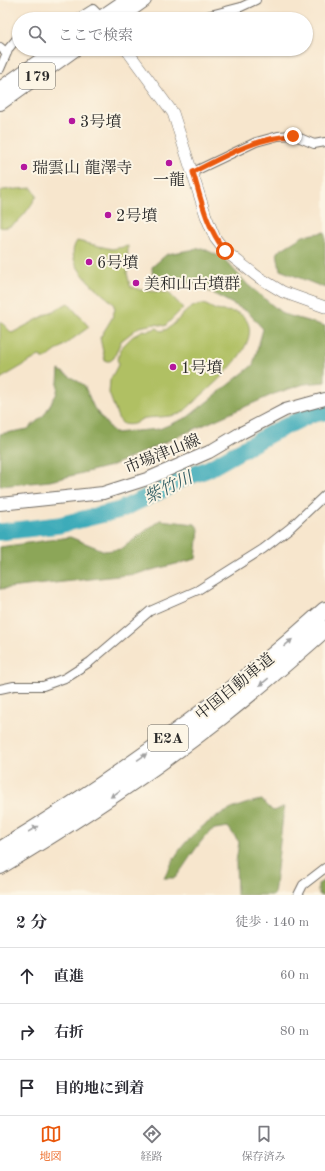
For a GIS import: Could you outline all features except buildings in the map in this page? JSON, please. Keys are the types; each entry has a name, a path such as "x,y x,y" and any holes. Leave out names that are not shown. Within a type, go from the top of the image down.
{"highway":[{"path":"110,12 127,0"},
{"path":"127,12 144,0"},
{"name":"179","path":"0,89 47,56"},
{"name":"179","path":"0,103 65,56"},
{"name":"中国自動車道","path":"0,850 99,788 157,746 258,668 325,610"},
{"name":"中国自動車道","path":"0,866 104,801 165,759 220,718 325,629"}],"main road":[{"name":"市場津山線","path":"0,504 103,493 170,470 209,452 241,432 285,410 325,398"}],"street":[{"path":"222,12 241,7 256,0"},
{"path":"87,12 93,8 96,12"},
{"path":"0,69 12,46"},
{"path":"0,47 7,53"},
{"path":"131,56 173,113 206,216 215,238 225,251 264,281 283,292 325,307"},
{"path":"193,172 256,142 278,136 293,136 314,144 325,142"},
{"path":"0,689 14,686 43,686 64,678 90,662 150,611 198,590 263,549 290,528 325,495"},
{"path":"298,895 303,885 325,868"}],"green space":[{"path":"32,188 37,196 22,218 11,226 0,227 0,192 3,190"},
{"path":"325,232 325,288 280,270 277,252 303,236"},
{"path":"77,241 112,249 128,246 127,273 130,286 140,290 169,293 183,308 165,326 155,324 139,327 121,341 114,358 110,361 105,361 100,338 112,318 115,309 113,303 83,275 77,267 73,249"},
{"path":"202,248 223,258 248,285 283,314 325,326 325,382 304,384 274,394 111,466 50,481 0,486 0,434 28,429 44,415 57,393 59,370 84,385 94,408 114,433 159,429 188,417 253,365 263,329 248,312 193,283 153,283 152,267 167,254"},
{"path":"68,303 89,327 45,359 39,356 0,379 0,321 12,333"},
{"path":"202,304 216,310 234,312 243,316 249,326 248,338 243,351 223,375 182,413 170,416 146,418 134,424 123,424 118,418 109,393 110,380 119,363 117,360 122,347 132,337 143,330 148,331 157,328 161,331 167,329 190,309"},
{"path":"160,520 195,524 199,529 196,559 136,574 0,589 0,547 70,537 105,551 121,549"},
{"path":"262,800 273,811 284,807 274,895 237,895 236,862 239,842 228,827 215,829 210,832 200,843 175,878 164,878 179,851 205,824 227,811"},
{"path":"325,880 325,895 320,895 318,891 318,884"}],"waterway":[{"name":"紫竹川","path":"0,532 59,525 120,510 166,488 177,481 208,469 272,433 309,415 325,412"}],"place":[{"name":"3号墳","path":"72,121"},
{"name":"一龍","path":"169,163"},
{"name":"瑞雲山 龍澤寺","path":"24,167"},
{"name":"2号墳","path":"108,215"},
{"name":"6号墳","path":"89,262"},
{"name":"美和山古墳群","path":"136,283"},
{"name":"1号墳","path":"173,367"}],"route":[{"path":"225,251 215,238 206,216 193,172 256,142 278,136 293,136"}]}
